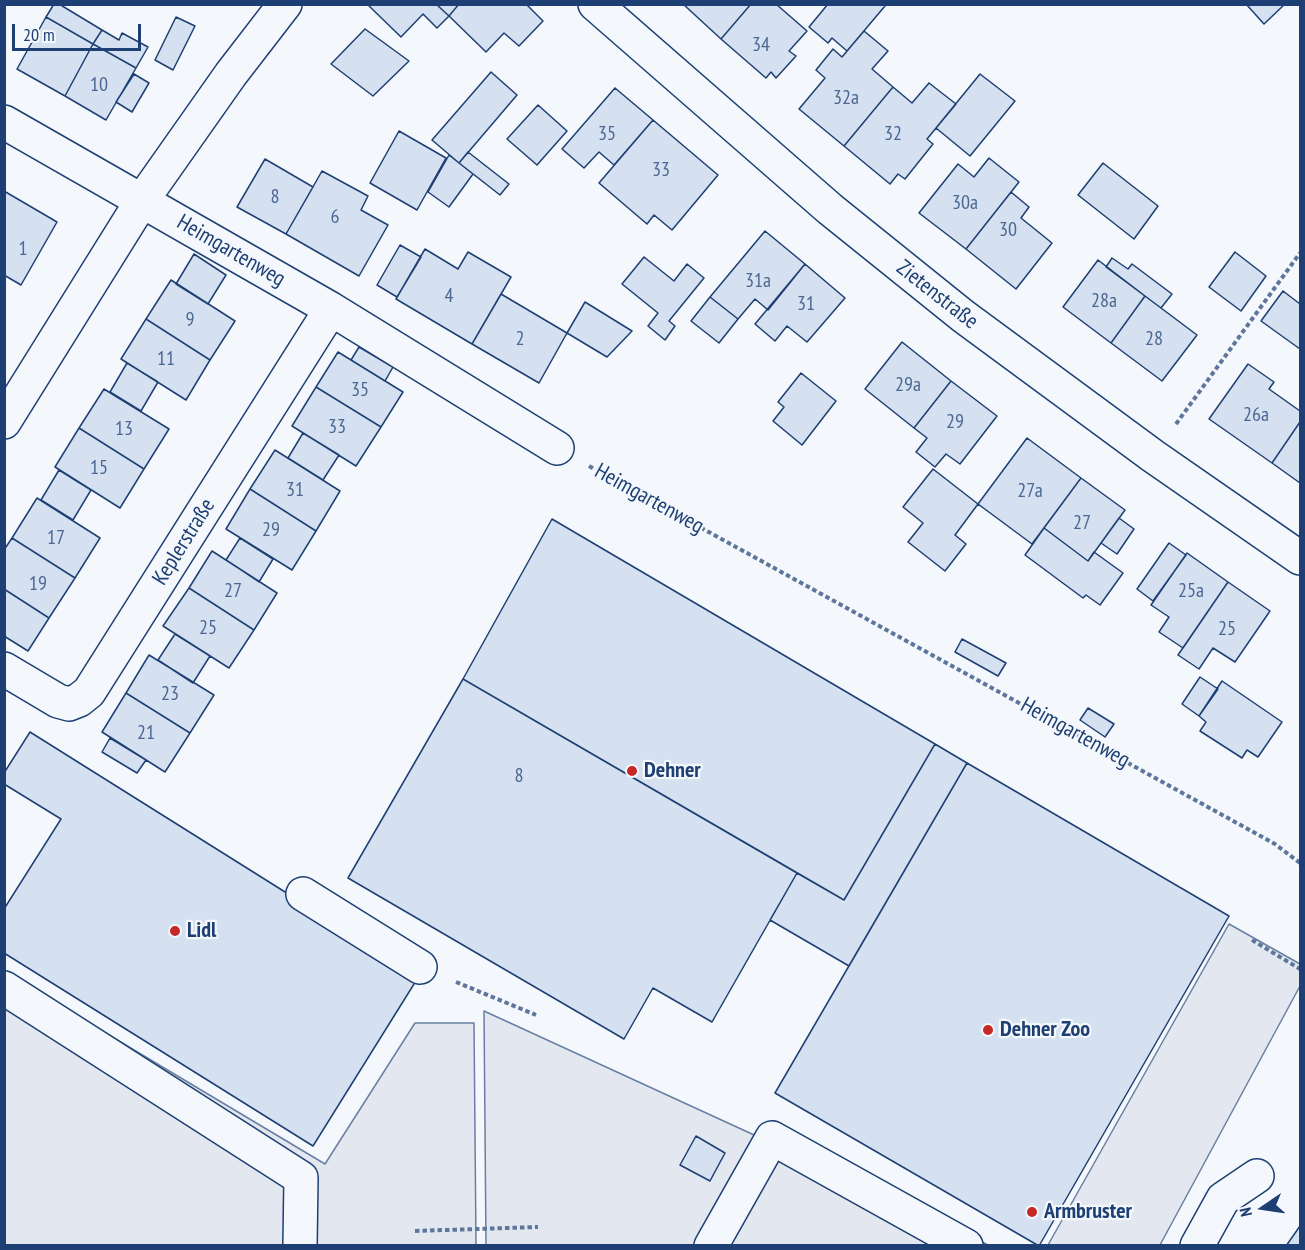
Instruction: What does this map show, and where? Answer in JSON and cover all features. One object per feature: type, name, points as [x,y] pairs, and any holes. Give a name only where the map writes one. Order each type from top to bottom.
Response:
[{"type":"street","points":[[4,422],[143,199],[231,74],[285,4]]},
{"type":"street","name":"Zietenstraße","points":[[595,4],[830,209],[963,316],[1153,456],[1300,558]]},
{"type":"street","name":"Heimgartenweg","points":[[4,122],[143,199],[331,309],[556,448]]},
{"type":"street","name":"Keplerstraße","points":[[4,669],[58,701],[69,704],[89,692],[331,309]]},
{"type":"street","points":[[303,894],[420,967]]},
{"type":"street","points":[[4,988],[301,1178],[300,1245]]},
{"type":"street","points":[[711,1245],[772,1138],[966,1245]]},
{"type":"street","points":[[1197,1245],[1223,1198],[1257,1176]]},
{"type":"path","points":[[1153,456],[1300,253]]},
{"type":"path","name":"Heimgartenweg","points":[[556,448],[1275,844],[1300,863]]},
{"type":"path","points":[[1252,940],[1300,969]]},
{"type":"path","points":[[420,967],[536,1016]]},
{"type":"path","points":[[415,1231],[538,1227]]},
{"type":"shaded area","points":[[1229,924],[1300,964],[1300,986],[1160,1245],[1048,1245]]},
{"type":"shaded area","points":[[5,973],[325,1164],[415,1023],[474,1023],[476,1245],[5,1246]]},
{"type":"shaded area","points":[[484,1011],[948,1224],[988,1245],[486,1245]]},
{"type":"building","points":[[54,4],[59,4],[102,30],[93,44],[46,17]]},
{"type":"building","points":[[367,4],[436,4],[449,16],[437,28],[423,14],[401,37]]},
{"type":"building","points":[[436,4],[459,4],[449,16]]},
{"type":"building","points":[[459,4],[526,4],[543,21],[519,46],[504,33],[486,52],[449,16]]},
{"type":"building","points":[[683,4],[751,4],[721,39]]},
{"type":"building","points":[[751,4],[776,4],[807,31],[789,51],[796,56],[776,78],[771,72],[766,78],[721,39]]},
{"type":"building","points":[[828,4],[883,4],[885,6],[847,51],[832,38],[828,43],[809,27]]},
{"type":"building","points":[[1246,4],[1285,4],[1264,24]]},
{"type":"building","points":[[46,17],[93,44],[65,96],[17,69]]},
{"type":"building","points":[[176,17],[195,26],[173,70],[155,60]]},
{"type":"building","points":[[365,29],[409,61],[373,96],[331,64]]},
{"type":"building","points":[[102,30],[119,40],[122,33],[148,47],[136,68],[93,44]]},
{"type":"building","points":[[864,31],[888,51],[872,69],[893,87],[844,146],[799,109],[825,78],[816,70],[833,49],[842,57]]},
{"type":"building","points":[[93,44],[136,68],[106,120],[65,96]]},
{"type":"building","points":[[491,72],[517,95],[459,163],[432,140]]},
{"type":"building","points":[[134,74],[149,83],[132,112],[116,102]]},
{"type":"building","points":[[980,74],[1015,101],[970,156],[936,128]]},
{"type":"building","points":[[929,83],[956,104],[927,139],[933,144],[905,179],[898,174],[890,184],[844,146],[893,87],[912,103]]},
{"type":"building","points":[[615,88],[653,120],[614,165],[599,152],[584,168],[562,149]]},
{"type":"building","points":[[538,105],[567,131],[537,165],[507,139]]},
{"type":"building","points":[[653,120],[718,175],[672,230],[654,215],[647,224],[599,183]]},
{"type":"building","points":[[399,131],[446,158],[417,210],[370,183]]},
{"type":"building","points":[[468,152],[509,184],[500,195],[459,163]]},
{"type":"building","points":[[449,155],[473,174],[449,207],[428,192]]},
{"type":"building","points":[[989,158],[1019,182],[966,249],[919,213],[958,164],[974,177]]},
{"type":"building","points":[[265,159],[313,187],[286,234],[237,207]]},
{"type":"building","points":[[1103,163],[1158,206],[1134,239],[1078,195]]},
{"type":"building","points":[[322,171],[368,196],[361,210],[388,225],[359,276],[286,234]]},
{"type":"building","points":[[4,191],[57,222],[21,285],[4,275]]},
{"type":"building","points":[[1011,192],[1029,207],[1021,218],[1052,243],[1016,289],[966,249]]},
{"type":"building","points":[[765,231],[805,264],[768,310],[755,299],[738,319],[710,297]]},
{"type":"building","points":[[400,245],[421,257],[397,297],[377,285]]},
{"type":"building","points":[[425,249],[458,269],[468,252],[511,277],[472,344],[396,299]]},
{"type":"building","points":[[1235,252],[1266,276],[1241,311],[1209,287]]},
{"type":"building","points":[[194,254],[226,275],[208,304],[176,284]]},
{"type":"building","points":[[644,257],[674,281],[687,264],[704,278],[669,321],[675,326],[665,340],[648,326],[658,313],[622,284]]},
{"type":"building","points":[[1112,258],[1128,269],[1132,264],[1172,294],[1161,308],[1106,267]]},
{"type":"building","points":[[1098,260],[1145,296],[1111,343],[1063,307]]},
{"type":"building","points":[[805,264],[845,298],[807,342],[787,326],[775,341],[755,324]]},
{"type":"building","points":[[171,280],[235,321],[210,360],[146,319]]},
{"type":"building","points":[[1283,291],[1300,304],[1300,349],[1261,321]]},
{"type":"building","points":[[501,294],[567,333],[539,383],[472,344]]},
{"type":"building","points":[[1145,296],[1197,335],[1162,381],[1111,343]]},
{"type":"building","points":[[710,297],[738,319],[719,343],[691,321]]},
{"type":"building","points":[[585,302],[632,331],[607,357],[567,333]]},
{"type":"building","points":[[146,319],[210,360],[186,400],[121,359]]},
{"type":"building","points":[[902,342],[951,381],[914,428],[865,389]]},
{"type":"building","points":[[359,347],[393,367],[385,381],[351,360]]},
{"type":"building","points":[[338,352],[403,392],[381,427],[316,387]]},
{"type":"building","points":[[127,363],[158,382],[141,411],[110,392]]},
{"type":"building","points":[[1248,364],[1274,382],[1269,389],[1300,411],[1300,422],[1272,463],[1209,419]]},
{"type":"building","points":[[801,373],[836,401],[802,445],[773,421],[784,407],[778,402]]},
{"type":"building","points":[[951,381],[997,416],[960,464],[946,454],[935,467],[916,452],[927,438],[914,428]]},
{"type":"building","points":[[316,387],[381,427],[356,466],[292,426]]},
{"type":"building","points":[[104,389],[169,429],[144,469],[79,428]]},
{"type":"building","points":[[1300,422],[1300,483],[1272,463]]},
{"type":"building","points":[[79,428],[144,469],[120,508],[55,467]]},
{"type":"building","points":[[303,433],[339,455],[323,480],[288,458]]},
{"type":"building","points":[[1027,438],[1081,478],[1032,544],[978,504]]},
{"type":"building","points":[[275,450],[340,491],[316,531],[250,489]]},
{"type":"building","points":[[933,469],[978,504],[955,535],[966,544],[945,571],[908,542],[923,523],[903,507]]},
{"type":"building","points":[[59,470],[91,490],[73,520],[41,500]]},
{"type":"building","points":[[1081,478],[1125,510],[1088,561],[1044,528]]},
{"type":"building","points":[[250,489],[316,531],[292,570],[226,529]]},
{"type":"building","points":[[37,498],[100,538],[75,578],[12,538]]},
{"type":"building","points":[[1119,518],[1134,529],[1117,554],[1101,543]]},
{"type":"building","points":[[552,519],[935,744],[844,900],[463,679]]},
{"type":"building","points":[[1044,528],[1088,561],[1094,552],[1123,573],[1100,605],[1086,595],[1083,598],[1025,555]]},
{"type":"building","points":[[12,538],[75,578],[49,618],[4,589],[4,550]]},
{"type":"building","points":[[240,538],[273,559],[259,582],[226,560]]},
{"type":"building","points":[[1169,543],[1186,555],[1153,601],[1137,589]]},
{"type":"building","points":[[212,551],[277,593],[254,630],[189,588]]},
{"type":"building","points":[[1187,553],[1228,582],[1183,648],[1159,632],[1169,617],[1151,605]]},
{"type":"building","points":[[1228,582],[1270,611],[1235,662],[1213,648],[1199,669],[1178,655]]},
{"type":"building","points":[[189,588],[254,630],[229,668],[163,626]]},
{"type":"building","points":[[4,589],[49,618],[28,651],[4,636]]},
{"type":"building","points":[[175,634],[210,656],[193,683],[158,660]]},
{"type":"building","points":[[962,639],[1006,663],[998,676],[955,652]]},
{"type":"building","points":[[149,655],[214,695],[190,733],[126,693]]},
{"type":"building","points":[[1200,677],[1218,689],[1199,716],[1182,704]]},
{"type":"building","points":[[463,679],[797,873],[712,1022],[653,988],[624,1039],[348,878]]},
{"type":"building","points":[[1222,681],[1282,722],[1258,757],[1247,750],[1242,758],[1200,731],[1206,722],[1199,716]]},
{"type":"building","points":[[126,693],[190,733],[165,772],[102,732]]},
{"type":"building","points":[[1088,708],[1114,724],[1105,737],[1080,720]]},
{"type":"building","name":"Lidl","points":[[30,732],[419,976],[313,1146],[4,953],[4,909],[61,819],[4,784],[4,773]]},
{"type":"building","points":[[110,738],[146,760],[137,773],[102,752]]},
{"type":"building","points":[[935,744],[967,763],[849,966],[770,920],[797,873],[844,900]]},
{"type":"building","name":"Dehner Zoo","points":[[967,763],[1229,916],[1039,1246],[775,1093]]},
{"type":"building","points":[[696,1136],[725,1153],[710,1181],[680,1165]]},
{"type":"building","points":[[1300,1226],[1300,1246],[1286,1246]]},
{"type":"place","name":"Dehner","points":[[632,771]]},
{"type":"place","name":"Lidl","points":[[175,931]]},
{"type":"place","name":"Dehner Zoo","points":[[988,1030]]},
{"type":"place","name":"Armbruster","points":[[1032,1212]]}]
